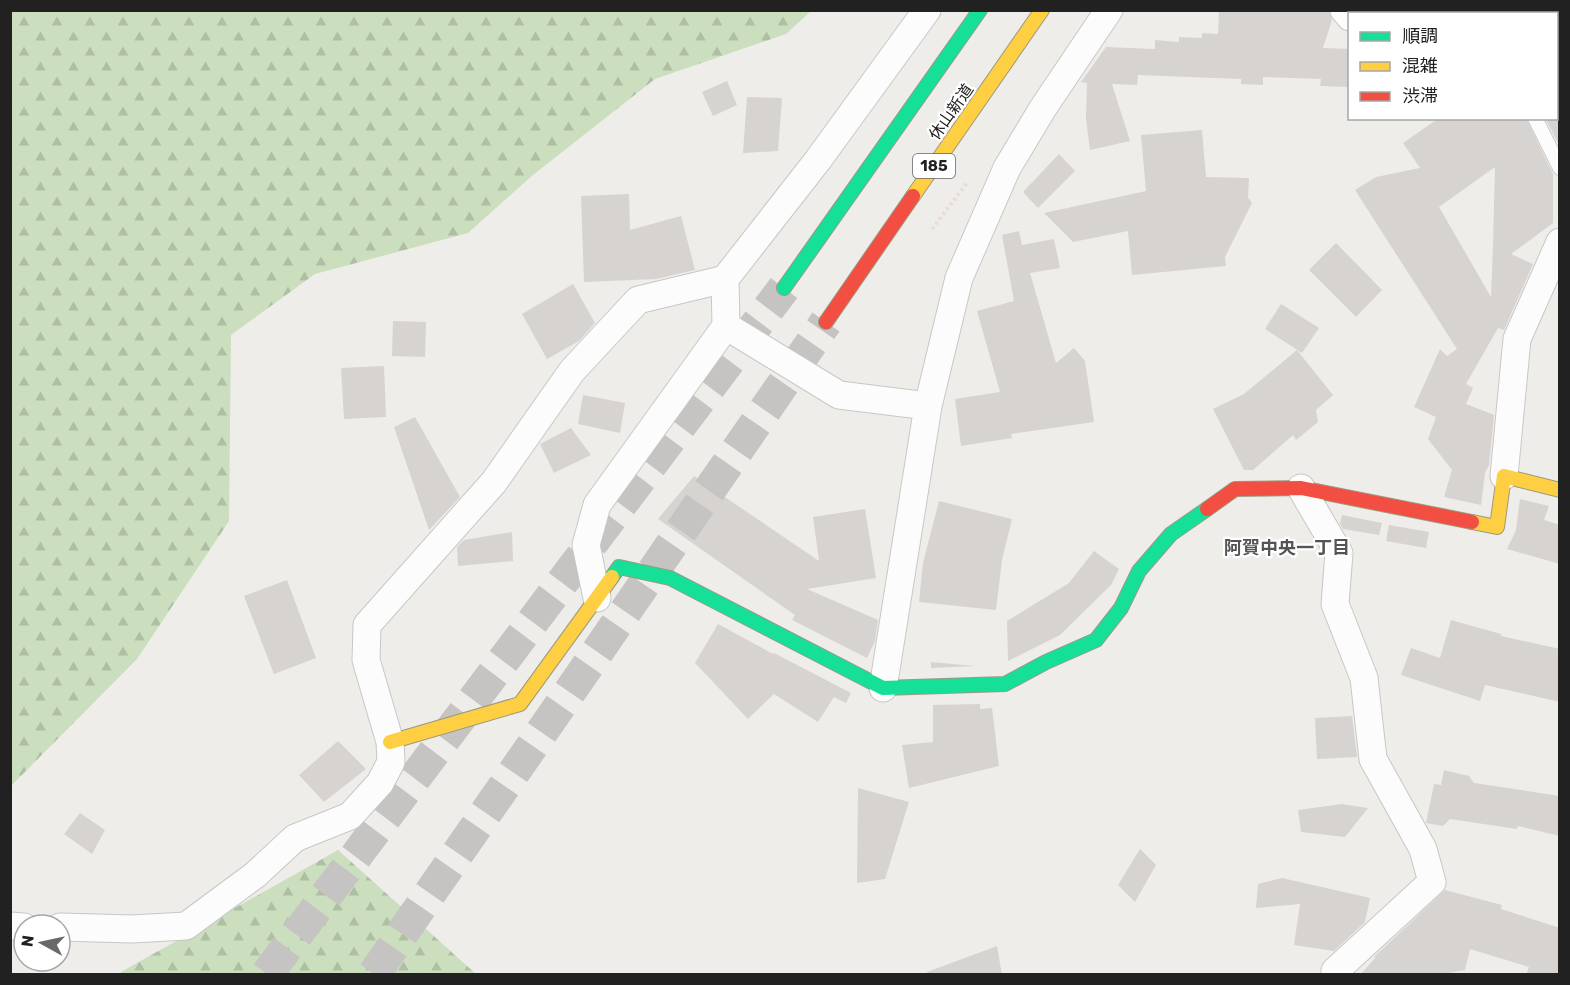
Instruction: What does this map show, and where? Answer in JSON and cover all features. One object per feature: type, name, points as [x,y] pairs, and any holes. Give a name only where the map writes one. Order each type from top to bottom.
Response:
[{"type":"main road","points":[[784,288],[980,10]]},
{"type":"main road","name":"休山新道","points":[[826,322],[1042,10]]},
{"type":"main road","points":[[390,742],[520,704],[619,567],[670,578],[883,688],[1005,684],[1046,662],[1096,640],[1121,608],[1139,571],[1171,534],[1235,489],[1300,488],[1497,527],[1504,476],[1560,490]]},
{"type":"street","points":[[72,927],[132,929],[186,926],[255,875],[295,838],[350,816],[380,783],[391,762],[390,742],[366,660],[367,625],[494,483],[572,371],[638,300],[725,279],[818,160],[927,10]]},
{"type":"street","points":[[883,688],[928,406],[959,278],[1007,168],[1042,108],[1109,10]]},
{"type":"street","points":[[1504,476],[1517,339],[1560,242]]},
{"type":"street","points":[[597,598],[586,545],[597,505],[726,326],[725,279]]},
{"type":"street","points":[[726,326],[839,395],[928,406]]},
{"type":"street","points":[[1300,488],[1340,553],[1335,604],[1364,678],[1373,759],[1423,849],[1432,882],[1335,970],[1335,975]]},
{"type":"lane","points":[[1536,120],[1560,168]]},
{"type":"green space","points":[[11,10],[811,11],[786,34],[655,79],[533,175],[468,233],[315,274],[231,335],[229,521],[137,659],[11,786]]},
{"type":"green space","points":[[338,850],[476,974],[120,974],[121,972]]},
{"type":"building","points":[[1219,10],[1329,10],[1332,20],[1323,48],[1348,49],[1348,87],[1320,86],[1321,79],[1263,77],[1263,85],[1241,84],[1241,79],[1138,75],[1137,85],[1112,84],[1130,141],[1090,150],[1086,119],[1087,83],[1081,82],[1106,47],[1155,49],[1155,40],[1179,42],[1179,37],[1202,38],[1202,33],[1218,34]]},
{"type":"building","points":[[727,81],[737,105],[713,116],[702,92]]},
{"type":"building","points":[[747,97],[782,98],[778,151],[743,153]]},
{"type":"building","points":[[1560,118],[1560,147],[1546,120]]},
{"type":"building","points":[[1436,120],[1527,120],[1553,174],[1553,223],[1511,254],[1533,264],[1504,330],[1498,328],[1466,384],[1473,388],[1466,404],[1494,415],[1489,465],[1485,473],[1481,505],[1444,497],[1452,470],[1428,439],[1436,417],[1414,407],[1440,349],[1447,356],[1457,349],[1355,190],[1376,177],[1420,168],[1403,143]],"holes":[[[1495,167],[1491,297],[1439,207]]]},
{"type":"building","points":[[1202,130],[1206,177],[1249,178],[1248,198],[1252,203],[1225,257],[1226,266],[1132,275],[1128,231],[1073,242],[1044,213],[1146,191],[1141,135]]},
{"type":"building","points":[[1059,154],[1075,171],[1038,208],[1023,192]]},
{"type":"building","points":[[629,194],[630,230],[681,216],[695,270],[656,279],[584,282],[581,196]]},
{"type":"building","points":[[1019,231],[1022,245],[1054,239],[1060,268],[1030,273],[1056,363],[1074,348],[1085,361],[1094,422],[1011,434],[1012,438],[961,446],[955,399],[1000,392],[977,311],[1014,301],[1002,235]]},
{"type":"building","points":[[1336,243],[1382,290],[1356,317],[1309,270]]},
{"type":"building","points":[[573,284],[595,323],[579,341],[547,359],[522,314]]},
{"type":"building","points":[[1281,304],[1319,328],[1302,353],[1265,329]]},
{"type":"building","points":[[393,321],[426,322],[425,357],[392,356]]},
{"type":"building","points":[[1297,350],[1333,395],[1316,410],[1318,422],[1296,440],[1293,435],[1253,470],[1244,470],[1213,409],[1244,394]]},
{"type":"building","points":[[384,366],[386,417],[344,419],[341,368]]},
{"type":"building","points":[[583,395],[625,403],[620,433],[578,424]]},
{"type":"building","points":[[415,417],[460,497],[429,530],[394,427]]},
{"type":"building","points":[[571,428],[591,455],[554,473],[540,444]]},
{"type":"building","points":[[694,476],[819,561],[813,517],[865,509],[876,578],[807,589],[878,620],[875,641],[867,658],[792,620],[795,615],[658,519]]},
{"type":"building","points":[[1520,499],[1549,506],[1544,520],[1560,525],[1560,564],[1507,549],[1516,530]]},
{"type":"building","points":[[939,501],[1012,519],[1002,560],[996,610],[919,602],[923,563]]},
{"type":"building","points":[[1342,515],[1382,523],[1379,535],[1343,529],[1340,524]]},
{"type":"building","points":[[1389,525],[1429,532],[1426,548],[1386,541]]},
{"type":"building","points":[[512,532],[513,561],[458,566],[457,547],[464,540]]},
{"type":"building","points":[[1094,551],[1119,569],[1111,585],[1060,635],[1008,661],[1007,621],[1069,583]]},
{"type":"building","points":[[287,580],[316,658],[274,674],[244,596]]},
{"type":"building","points":[[1451,620],[1501,634],[1501,636],[1560,649],[1560,702],[1485,685],[1480,701],[1401,675],[1411,648],[1440,658]]},
{"type":"building","points":[[718,624],[851,693],[846,703],[834,697],[818,722],[774,694],[748,719],[695,663]]},
{"type":"building","points":[[931,662],[975,666],[931,668]]},
{"type":"building","points":[[980,704],[980,709],[992,708],[999,766],[909,788],[902,745],[933,742],[933,705]]},
{"type":"building","points":[[1352,716],[1357,757],[1317,759],[1315,718]]},
{"type":"building","points":[[338,741],[366,769],[324,802],[299,775]]},
{"type":"building","points":[[1444,770],[1469,776],[1474,783],[1560,796],[1560,836],[1518,826],[1517,829],[1450,819],[1443,826],[1426,823],[1434,784],[1441,785]]},
{"type":"building","points":[[858,788],[909,802],[885,879],[857,883]]},
{"type":"building","points":[[1342,804],[1368,808],[1345,837],[1301,832],[1298,810]]},
{"type":"building","points":[[80,813],[105,830],[92,854],[64,834]]},
{"type":"building","points":[[1140,849],[1156,865],[1135,902],[1118,885]]},
{"type":"building","points":[[1282,878],[1370,898],[1365,922],[1334,951],[1294,945],[1300,904],[1256,908],[1258,884]]},
{"type":"building","points":[[1445,890],[1502,905],[1501,909],[1560,928],[1560,975],[1526,975],[1529,967],[1470,949],[1465,970],[1437,975],[1360,975],[1376,957],[1374,957]]},
{"type":"building","points":[[997,946],[1002,975],[928,975],[927,972]]},
{"type":"tunnel","points":[[267,974],[784,288]]},
{"type":"tunnel","points":[[374,974],[826,322]]},
{"type":"traffic: fast","points":[[784,288],[980,10]]},
{"type":"traffic: fast","points":[[612,577],[619,567],[670,578],[883,688],[1005,684],[1046,662],[1096,640],[1121,608],[1139,571],[1171,534],[1207,509]]},
{"type":"traffic: slow","points":[[913,196],[1042,10]]},
{"type":"traffic: slow","points":[[1472,522],[1497,527],[1504,476],[1560,490]]},
{"type":"traffic: slow","points":[[390,742],[520,704],[612,577]]},
{"type":"traffic: jam","points":[[826,322],[913,196]]},
{"type":"traffic: jam","points":[[1207,509],[1235,489],[1301,488],[1472,522]]},
{"type":"district","name":"阿賀中央一丁目","points":[[1287,548]]}]
